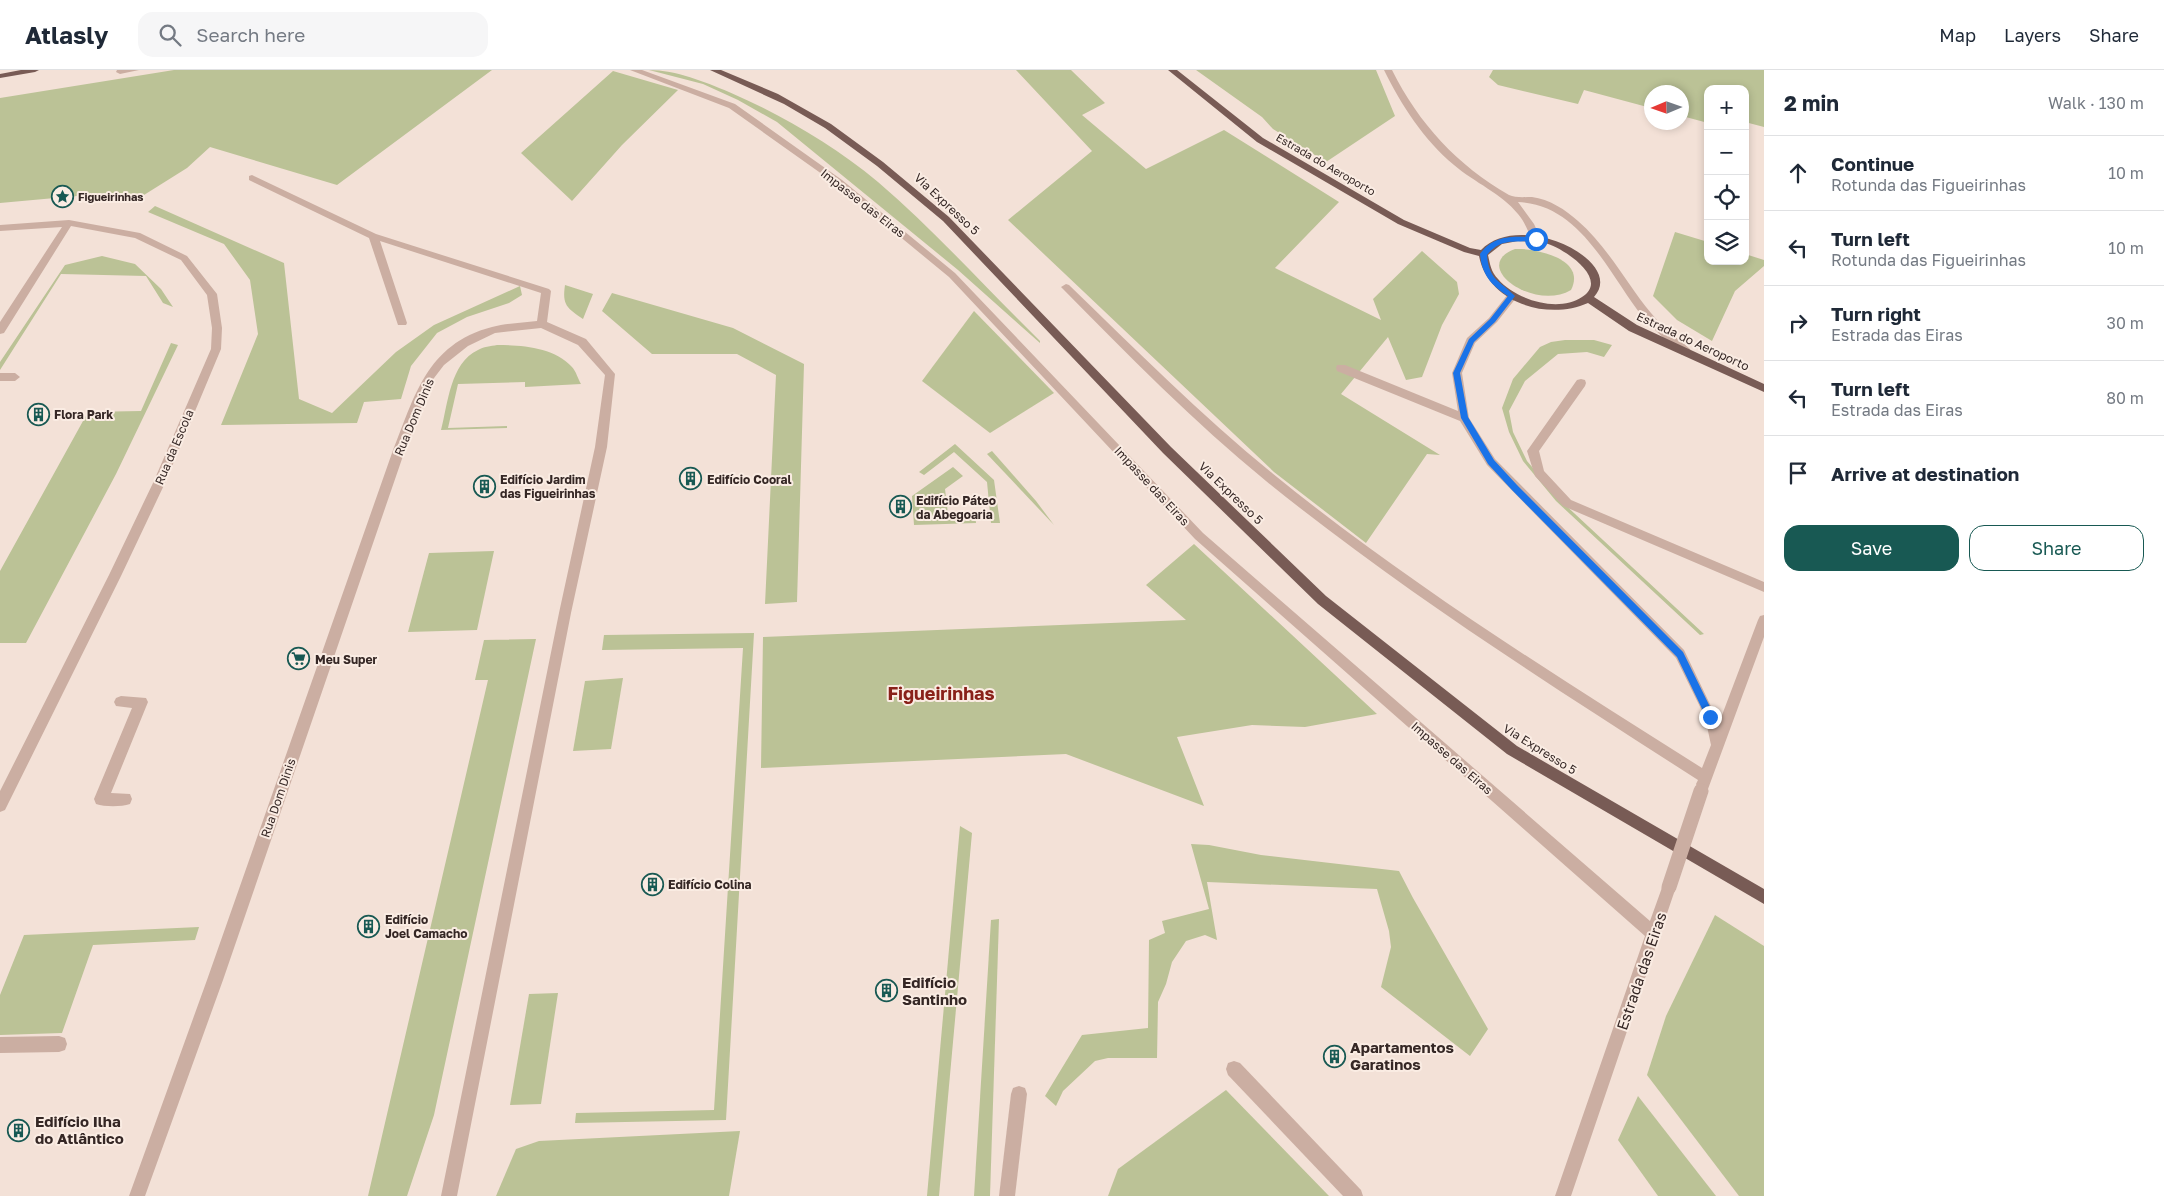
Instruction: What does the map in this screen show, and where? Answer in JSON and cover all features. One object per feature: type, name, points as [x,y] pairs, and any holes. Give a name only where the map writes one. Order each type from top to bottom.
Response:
[{"type":"main road","points":[[0,76],[35,70]]},
{"type":"main road","name":"Via Expresso 5","points":[[714,70],[777,97],[810,114],[909,187],[946,219],[1167,450],[1322,600],[1496,738],[1512,750],[1764,897]]},
{"type":"main road","name":"Estrada do Aeroporto","points":[[1172,70],[1260,140],[1402,222],[1467,250],[1483,254]]},
{"type":"main road","points":[[1536,239],[1546,240],[1563,246],[1577,255],[1588,266],[1594,277],[1595,288],[1588,298],[1577,304],[1560,307],[1541,305],[1512,296],[1499,287],[1490,277],[1484,268],[1483,254],[1491,245],[1504,240],[1536,239]]},
{"type":"main road","name":"Estrada do Aeroporto","points":[[1588,298],[1633,328],[1764,388]]},
{"type":"street","points":[[120,72],[136,70]]},
{"type":"street","name":"Impasse das Eiras","points":[[634,70],[732,106],[839,182],[952,275],[1198,536],[1653,934]]},
{"type":"street","points":[[1388,70],[1400,96],[1445,152],[1460,166],[1510,199],[1520,209],[1536,239]]},
{"type":"street","points":[[252,178],[373,236],[546,292],[542,324],[582,342],[610,374],[601,446],[565,613],[449,1196]]},
{"type":"street","points":[[1510,199],[1539,201],[1559,211],[1577,226],[1603,254],[1648,315],[1686,352]]},
{"type":"street","points":[[0,330],[69,223]]},
{"type":"street","name":"Rua da Escola","points":[[0,228],[69,223],[137,235],[184,258],[212,294],[218,328],[216,349],[159,483],[115,576],[0,805]]},
{"type":"street","points":[[373,236],[402,323]]},
{"type":"street","points":[[1066,287],[1164,383],[1267,476],[1380,563],[1703,784]]},
{"type":"street","points":[[1512,296],[1493,320],[1471,341],[1457,373],[1464,418],[1491,462],[1680,654],[1710,717],[1718,746]]},
{"type":"street","name":"Rua Dom Dinis","points":[[137,1196],[215,980],[398,453],[426,381],[440,362],[464,342],[493,330],[542,324]]},
{"type":"street","points":[[1341,368],[1464,418]]},
{"type":"street","points":[[0,377],[15,376]]},
{"type":"street","points":[[1581,383],[1533,451],[1539,473],[1567,503],[1764,587]]},
{"type":"street","name":"Estrada das Eiras","points":[[1563,1196],[1703,784],[1764,620]]},
{"type":"street","points":[[121,702],[141,702],[101,799],[125,799]]},
{"type":"street","points":[[0,1045],[58,1044]]},
{"type":"street","points":[[1234,1069],[1355,1196]]},
{"type":"street","points":[[1008,1196],[1019,1094]]},
{"type":"green space","points":[[174,70],[492,70],[337,185],[210,147],[187,168],[136,200],[77,196],[0,203],[0,98]]},
{"type":"green space","points":[[649,70],[680,74],[729,92],[788,121],[825,143],[861,168],[899,200],[1040,343],[958,270],[777,122],[738,100],[703,84]]},
{"type":"green space","points":[[1016,70],[1071,70],[1105,103],[1082,115],[1146,169],[1224,130],[1339,202],[1275,268],[1381,320],[1373,299],[1422,251],[1457,282],[1459,294],[1442,325],[1422,377],[1406,380],[1388,337],[1341,394],[1440,455],[1427,454],[1366,543],[1274,472],[1008,220],[1092,151]]},
{"type":"green space","points":[[1196,70],[1376,70],[1395,116],[1326,162],[1273,129],[1262,117]]},
{"type":"green space","points":[[1493,70],[1764,70],[1764,127],[1749,123],[1749,85],[1704,85],[1704,122],[1689,118],[1689,85],[1644,85],[1644,106],[1584,90],[1578,104],[1498,85],[1489,77]]},
{"type":"green space","points":[[613,71],[678,90],[622,145],[572,201],[521,153]]},
{"type":"green space","points":[[155,206],[284,263],[299,399],[332,413],[396,352],[434,325],[520,286],[522,295],[509,303],[467,317],[437,333],[411,366],[401,399],[364,402],[357,423],[221,425],[258,334],[250,280],[224,244],[148,212]]},
{"type":"green space","points":[[1675,232],[1704,241],[1704,265],[1749,265],[1749,255],[1764,260],[1764,266],[1735,291],[1712,341],[1677,320],[1653,296]]},
{"type":"green space","points":[[1515,249],[1546,253],[1566,263],[1572,270],[1574,279],[1571,290],[1556,295],[1540,295],[1525,291],[1512,284],[1503,275],[1499,266],[1503,257]]},
{"type":"green space","points":[[102,256],[135,264],[161,289],[173,307],[163,303],[146,276],[61,274],[0,370],[0,362],[65,265]]},
{"type":"green space","points":[[565,285],[593,294],[583,319],[569,309],[565,302]]},
{"type":"green space","points":[[612,293],[733,328],[804,364],[797,602],[765,604],[776,375],[737,354],[652,354],[602,311]]},
{"type":"green space","points":[[974,311],[1054,393],[990,433],[922,381]]},
{"type":"green space","points":[[1594,340],[1612,345],[1604,357],[1587,352],[1558,354],[1525,381],[1509,411],[1513,432],[1527,461],[1560,500],[1704,634],[1700,635],[1556,501],[1523,461],[1509,432],[1502,408],[1513,379],[1540,347],[1551,342]]},
{"type":"green space","points":[[171,343],[178,345],[116,474],[26,643],[0,643],[0,571],[88,412],[141,411]]},
{"type":"green space","points":[[497,345],[537,348],[556,355],[572,367],[581,384],[525,387],[525,382],[458,384],[448,428],[507,426],[507,428],[441,430],[448,397],[461,364],[478,350]]},
{"type":"green space","points":[[955,444],[994,480],[1000,523],[991,523],[987,482],[954,452],[924,475],[919,472]]},
{"type":"green space","points":[[992,451],[1036,501],[1054,525],[987,454]]},
{"type":"green space","points":[[953,467],[963,476],[945,489],[948,514],[975,513],[976,523],[914,525],[912,496]]},
{"type":"green space","points":[[1194,544],[1377,714],[1305,727],[1252,725],[1177,737],[1204,806],[1066,754],[761,768],[763,637],[1186,620],[1146,585]]},
{"type":"green space","points":[[494,551],[477,630],[408,632],[429,553]]},
{"type":"green space","points":[[754,633],[726,1120],[575,1123],[576,1113],[714,1110],[743,648],[602,650],[604,635]]},
{"type":"green space","points":[[536,639],[434,1115],[407,1196],[368,1196],[488,680],[475,680],[484,640]]},
{"type":"green space","points":[[623,678],[611,749],[573,751],[585,681]]},
{"type":"green space","points":[[960,826],[972,833],[939,1196],[927,1196]]},
{"type":"green space","points":[[1191,844],[1209,845],[1261,855],[1399,871],[1488,1029],[1470,1056],[1381,987],[1391,947],[1389,931],[1377,889],[1207,882],[1217,940],[1205,935],[1186,941],[1172,962],[1166,984],[1158,1002],[1157,1058],[1108,1058],[1095,1061],[1063,1091],[1056,1106],[1045,1096],[1082,1035],[1148,1028],[1149,940],[1165,933],[1162,921],[1209,909]]},
{"type":"green space","points":[[1715,915],[1764,946],[1764,1196],[1739,1196],[1647,1075],[1666,1016]]},
{"type":"green space","points":[[999,919],[990,1196],[974,1196],[991,920]]},
{"type":"green space","points":[[199,927],[195,940],[93,945],[62,1033],[0,1035],[0,995],[24,935]]},
{"type":"green space","points":[[558,993],[541,1104],[510,1105],[529,994]]},
{"type":"green space","points":[[1226,1090],[1329,1196],[1108,1196],[1118,1169]]},
{"type":"green space","points":[[1638,1096],[1716,1196],[1658,1196],[1618,1140]]},
{"type":"green space","points":[[740,1131],[729,1196],[496,1196],[516,1149],[539,1141]]},
{"type":"place","name":"Figueirinhas","points":[[62,196]]},
{"type":"place","name":"Flora Park","points":[[38,414]]},
{"type":"place","name":"Edifício Cooral","points":[[691,479]]},
{"type":"place","name":"Edifício Jardim das Figueirinhas","points":[[484,486]]},
{"type":"place","name":"Edifício Páteo da Abegoaria","points":[[900,507]]},
{"type":"place","name":"Meu Super","points":[[299,659]]},
{"type":"place","name":"Edifício Colina","points":[[652,884]]},
{"type":"place","name":"Edifício Joel Camacho","points":[[369,926]]},
{"type":"place","name":"Edifício Santinho","points":[[886,991]]},
{"type":"place","name":"Apartamentos Garatinos","points":[[1334,1056]]},
{"type":"place","name":"Edifício Ilha do Atlântico","points":[[19,1130]]},
{"type":"district","name":"Figueirinhas","points":[[941,693]]},
{"type":"route","points":[[1536,239],[1518,238],[1504,240],[1491,245],[1483,254],[1484,268],[1490,277],[1499,287],[1512,296],[1493,320],[1471,341],[1457,373],[1464,418],[1491,462],[1680,654],[1710,717]]}]
